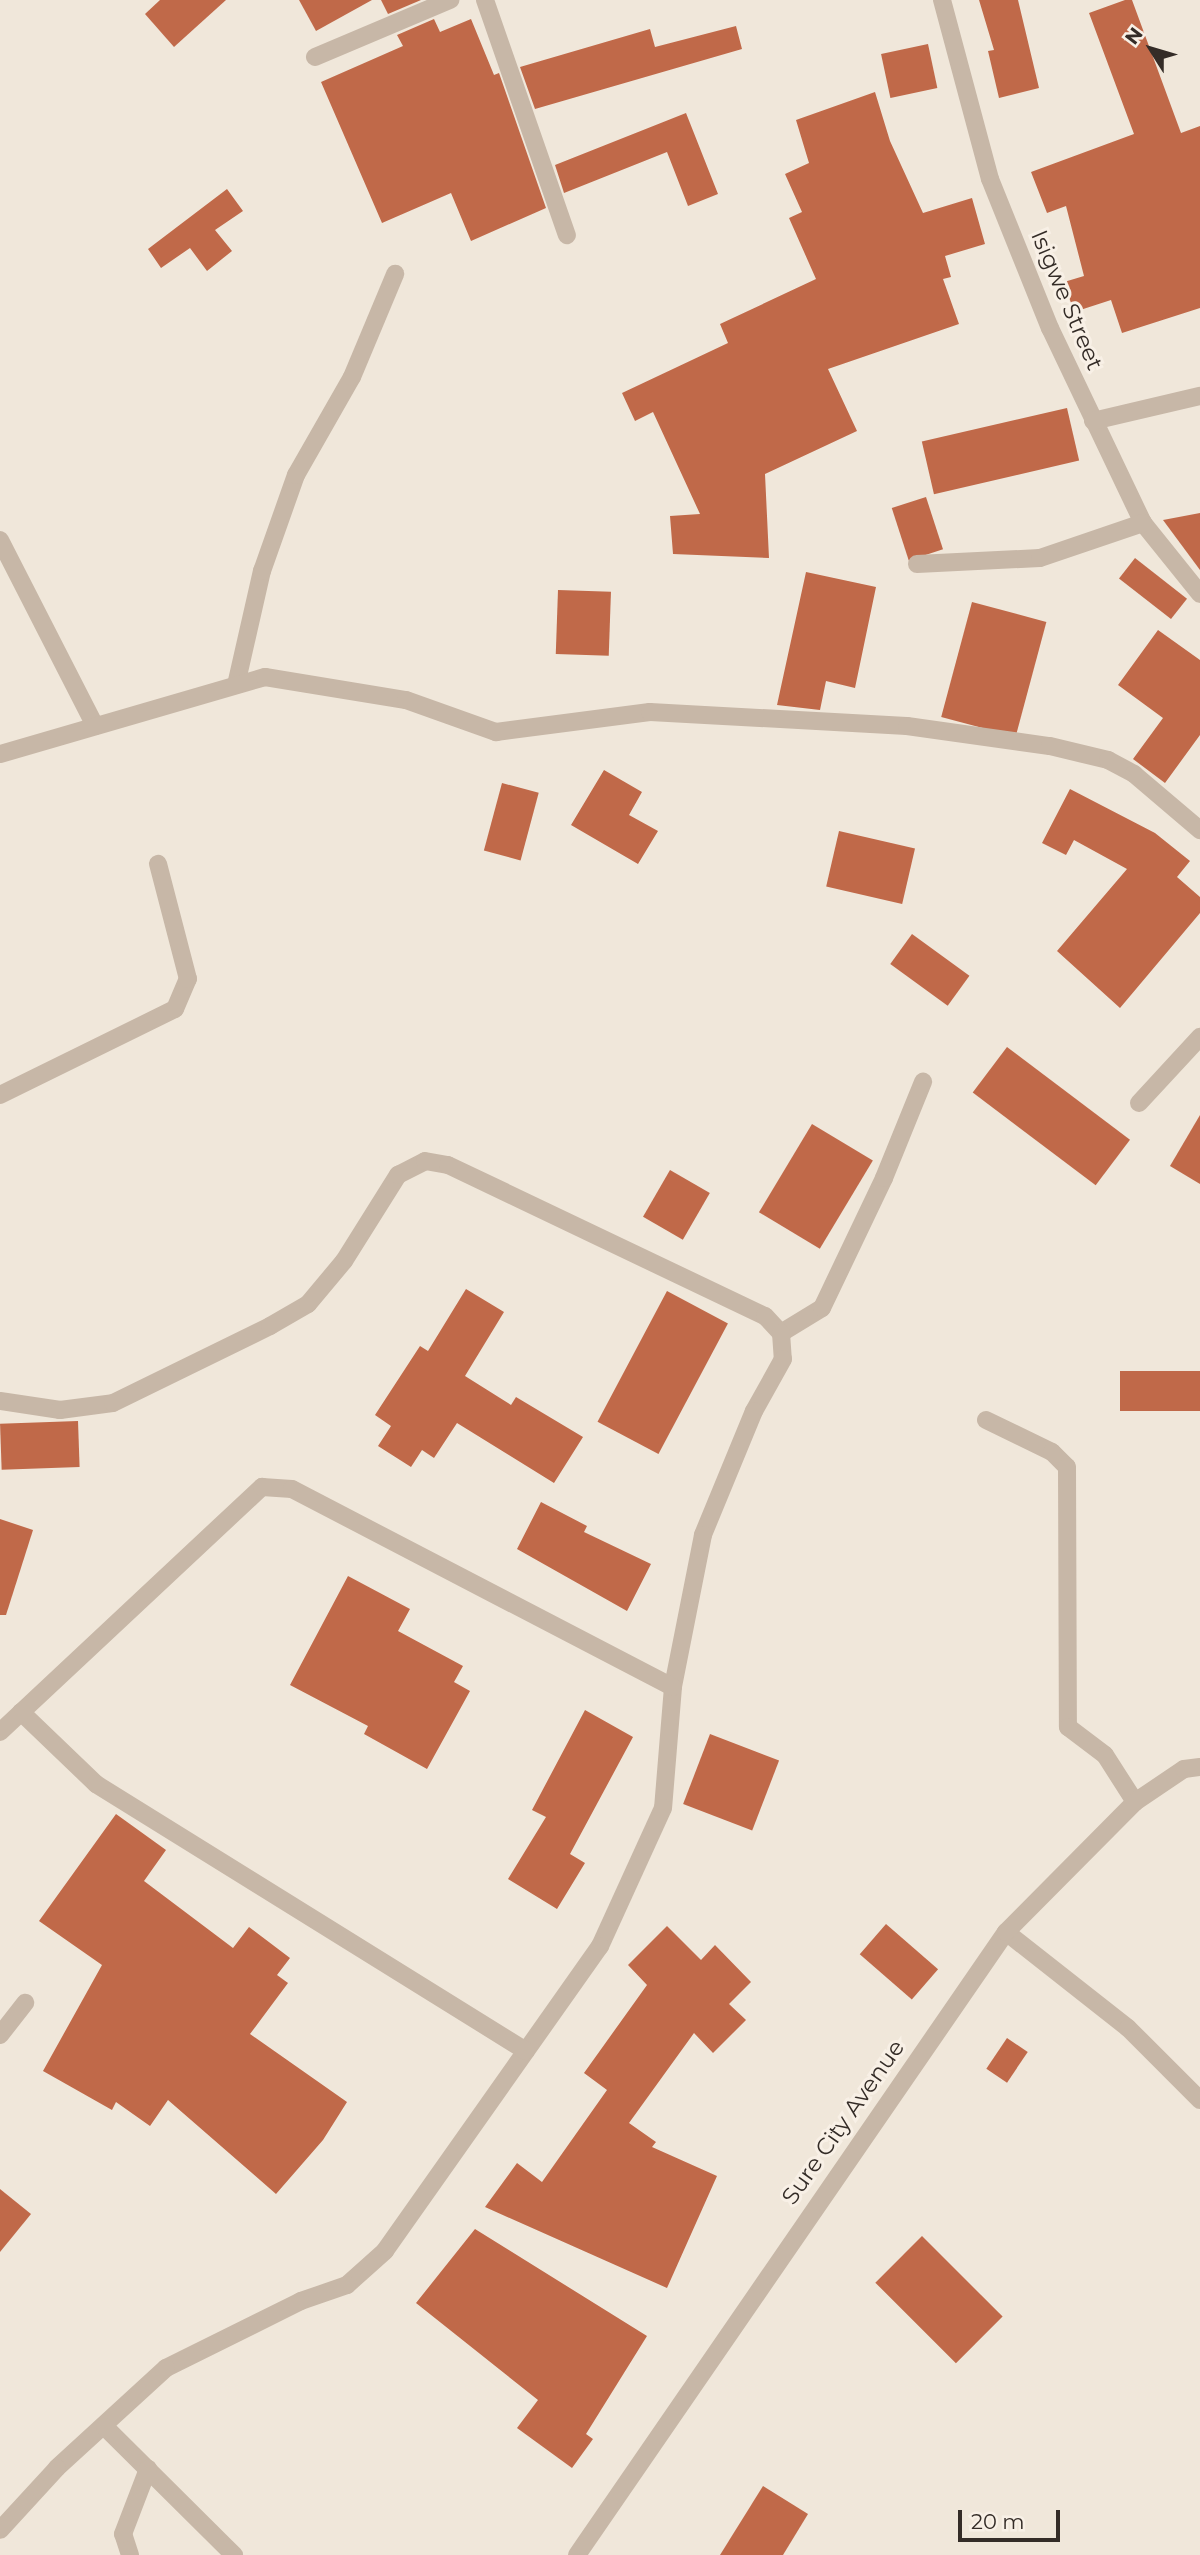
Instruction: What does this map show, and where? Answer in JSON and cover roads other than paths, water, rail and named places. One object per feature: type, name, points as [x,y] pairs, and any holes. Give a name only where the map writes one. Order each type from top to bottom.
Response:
[{"type":"street","points":[[315,57],[450,0]]},
{"type":"street","points":[[485,0],[567,235]]},
{"type":"street","name":"Isigwe Street","points":[[942,0],[990,179],[1093,421],[1143,523],[1200,594]]},
{"type":"street","points":[[236,685],[262,571],[296,475],[352,377],[396,274]]},
{"type":"street","points":[[1093,421],[1200,396]]},
{"type":"street","points":[[917,564],[1040,558],[1143,523]]},
{"type":"street","points":[[0,540],[95,726]]},
{"type":"street","points":[[0,754],[265,677],[406,700],[496,732],[650,712],[907,726],[1049,746],[1108,760],[1133,774],[1200,830]]},
{"type":"street","points":[[0,1095],[175,1009],[188,979],[158,864]]},
{"type":"street","points":[[1139,1103],[1200,1037]]},
{"type":"street","points":[[781,1333],[822,1308],[884,1178],[922,1082]]},
{"type":"street","points":[[0,1401],[60,1410],[113,1402],[270,1326],[308,1304],[344,1261],[398,1175],[425,1161],[448,1165],[752,1311],[781,1333],[783,1359],[754,1410],[703,1535],[673,1687],[663,1808],[600,1946],[385,2251],[347,2285],[301,2301],[166,2368],[105,2427],[57,2468],[0,2530]]},
{"type":"street","points":[[986,1420],[1052,1452],[1067,1467],[1068,1727],[1105,1755],[1135,1802]]},
{"type":"street","points":[[0,1732],[262,1487],[292,1489],[673,1687]]},
{"type":"street","points":[[21,1712],[96,1784],[526,2051]]},
{"type":"street","name":"Sure City Avenue","points":[[577,2555],[1006,1932],[1135,1802],[1184,1769],[1200,1767]]},
{"type":"street","points":[[1006,1932],[1128,2028],[1200,2100]]},
{"type":"street","points":[[0,2035],[25,2003]]},
{"type":"street","points":[[105,2427],[234,2555]]},
{"type":"street","points":[[130,2555],[123,2534],[148,2469]]}]
